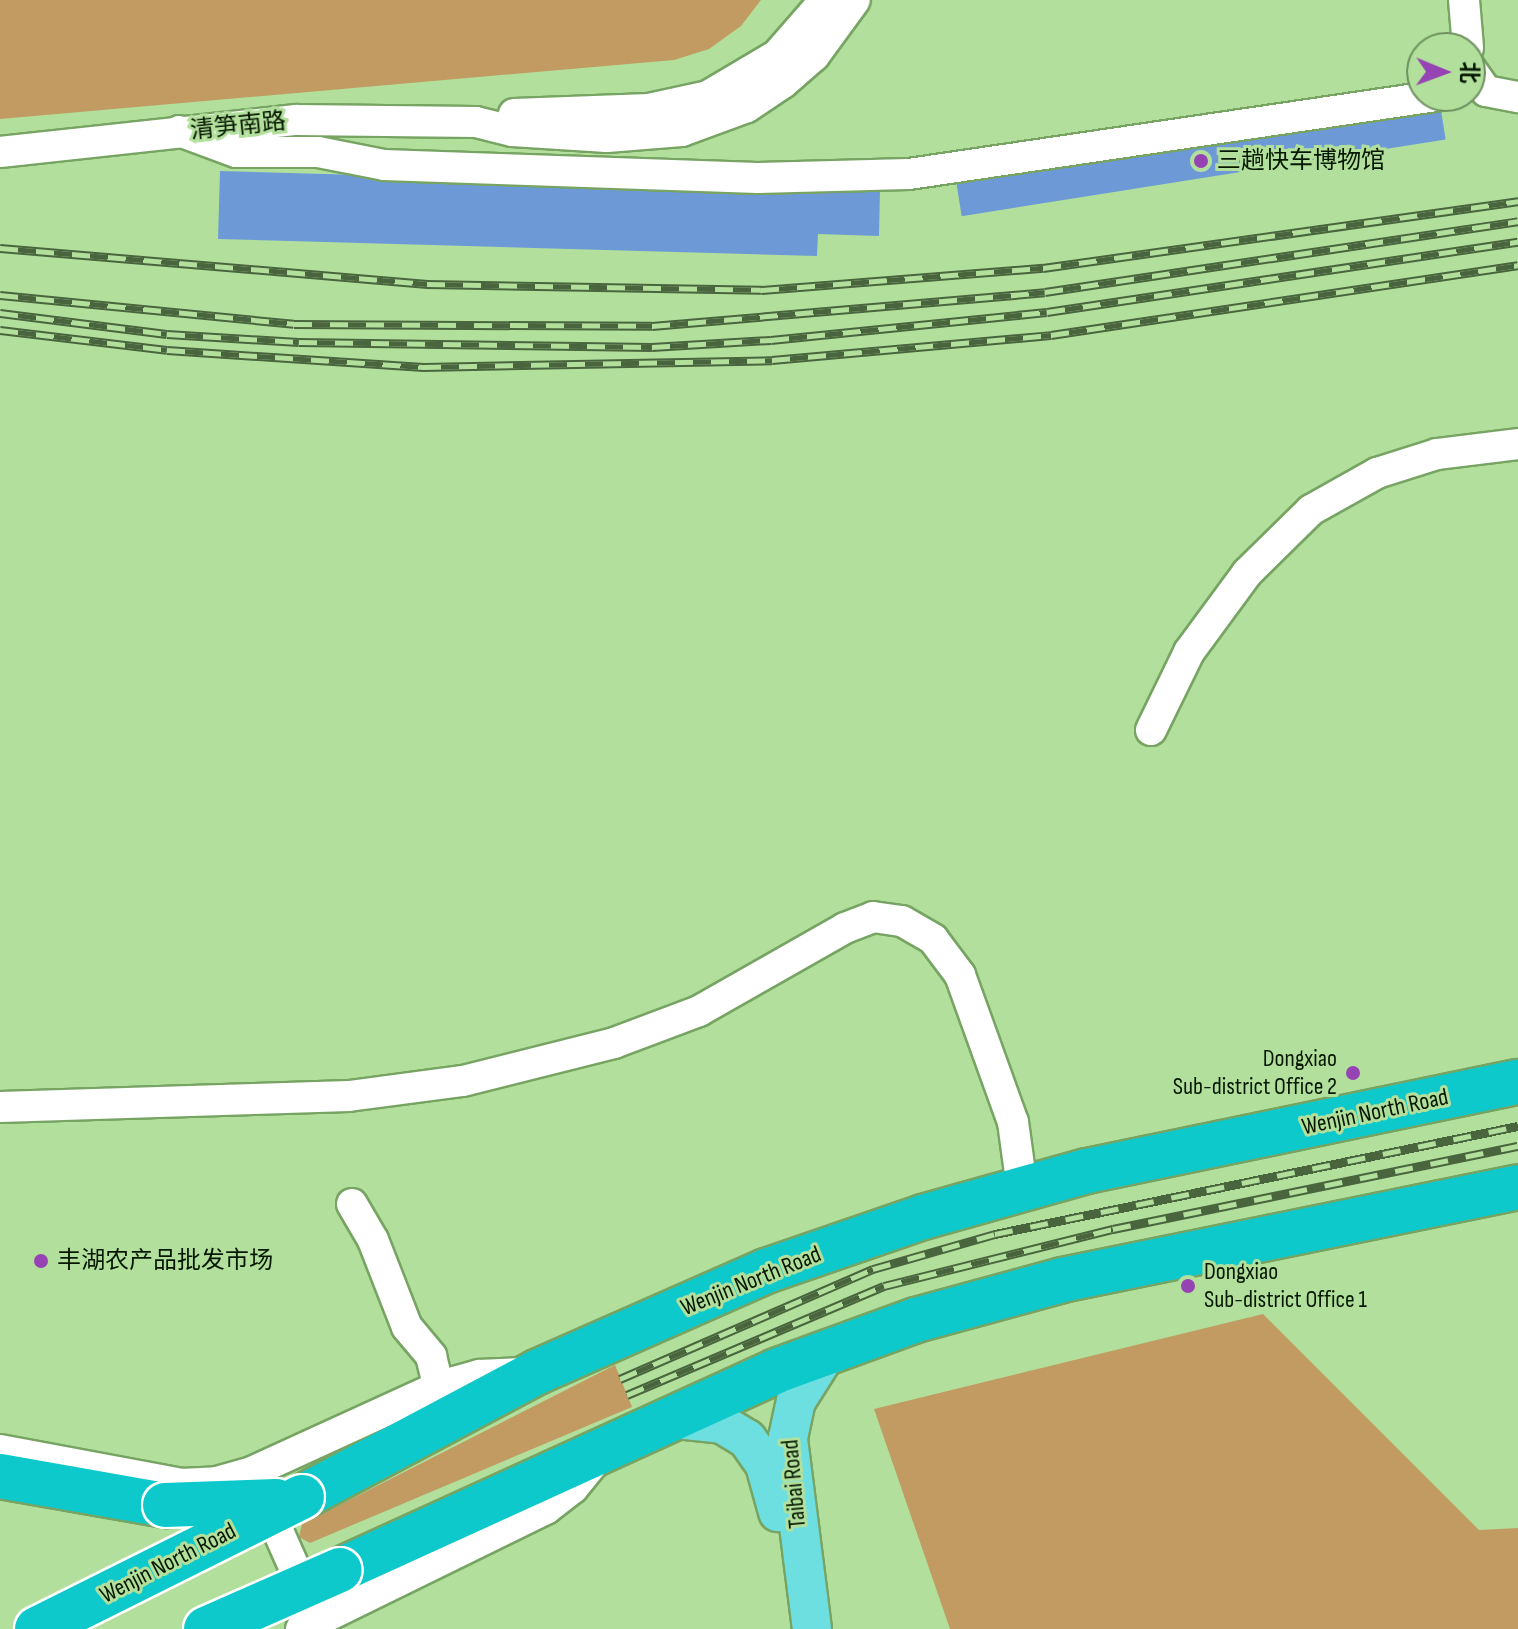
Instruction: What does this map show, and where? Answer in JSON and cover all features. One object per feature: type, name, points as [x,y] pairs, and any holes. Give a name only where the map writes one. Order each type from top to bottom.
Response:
[{"type":"highway","name":"Wenjin North Road","points":[[37,1629],[302,1497],[442,1402],[537,1372],[766,1271],[1022,1188],[1518,1082]]},
{"type":"highway","points":[[206,1629],[667,1418],[829,1349],[1062,1280],[1518,1187]]},
{"type":"highway","points":[[0,1476],[165,1505],[248,1505],[302,1497]]},
{"type":"highway","points":[[265,1629],[340,1570]]},
{"type":"main road","name":"Taibai Road","points":[[812,1629],[788,1438],[796,1401],[829,1349]]},
{"type":"main road","name":"Taibai Road","points":[[667,1418],[722,1424],[747,1439],[760,1456],[775,1496],[793,1629]]},
{"type":"street","name":"清笋南路","points":[[0,152],[296,120],[476,122],[509,115],[649,109],[708,96],[777,55],[825,0]]},
{"type":"street","name":"清笋南路","points":[[476,122],[512,131],[607,137],[665,133],[706,124],[747,107],[800,70],[855,0]]},
{"type":"street","points":[[1464,0],[1467,32]]},
{"type":"street","points":[[1486,87],[1518,97]]},
{"type":"street","points":[[179,131],[236,152],[318,152],[384,165],[758,178],[909,174],[1406,100]]},
{"type":"street","points":[[1151,730],[1189,652],[1247,573],[1311,510],[1377,473],[1437,454],[1518,444]]},
{"type":"street","points":[[0,1107],[349,1096],[463,1081],[614,1043],[699,1011],[845,928],[873,917],[902,921],[933,939],[960,975],[1013,1122],[1022,1188]]},
{"type":"street","points":[[0,1450],[181,1484],[217,1482],[442,1402],[431,1356],[407,1327],[373,1240],[352,1204]]},
{"type":"street","points":[[252,1472],[309,1624],[546,1509],[592,1468],[603,1448]]},
{"type":"shaded area","points":[[0,0],[761,0],[741,26],[709,49],[674,60],[0,119]]},
{"type":"shaded area","points":[[1263,1314],[1479,1530],[1518,1528],[1518,1629],[950,1629],[874,1409]]},
{"type":"shaded area","points":[[615,1365],[632,1407],[310,1543],[299,1537],[302,1524]]},
{"type":"building","name":"三趟快车博物馆","points":[[1406,109],[1406,112],[1441,112],[1446,140],[962,216],[956,181]]},
{"type":"building","points":[[220,171],[880,190],[879,236],[818,234],[817,256],[218,239]]},
{"type":"railway","points":[[0,248],[427,284],[761,290],[1043,268],[1518,201]]},
{"type":"railway","points":[[0,295],[294,324],[652,326],[1045,292],[1518,221]]},
{"type":"railway","points":[[0,313],[167,334],[299,342],[652,347],[771,340],[1047,312],[1518,242]]},
{"type":"railway","points":[[0,330],[167,350],[423,367],[772,360],[1051,335],[1518,265]]},
{"type":"railway","points":[[620,1379],[873,1269],[995,1234],[1518,1126]]},
{"type":"railway","points":[[627,1395],[884,1286],[1113,1229],[1518,1146]]},
{"type":"place","name":"三趟快车博物馆","points":[[1201,161]]},
{"type":"place","name":"Dongxiao Sub-district Office 2","points":[[1353,1073]]},
{"type":"place","name":"丰湖农产品批发市场","points":[[41,1261]]},
{"type":"place","name":"Dongxiao Sub-district Office 1","points":[[1188,1286]]}]
